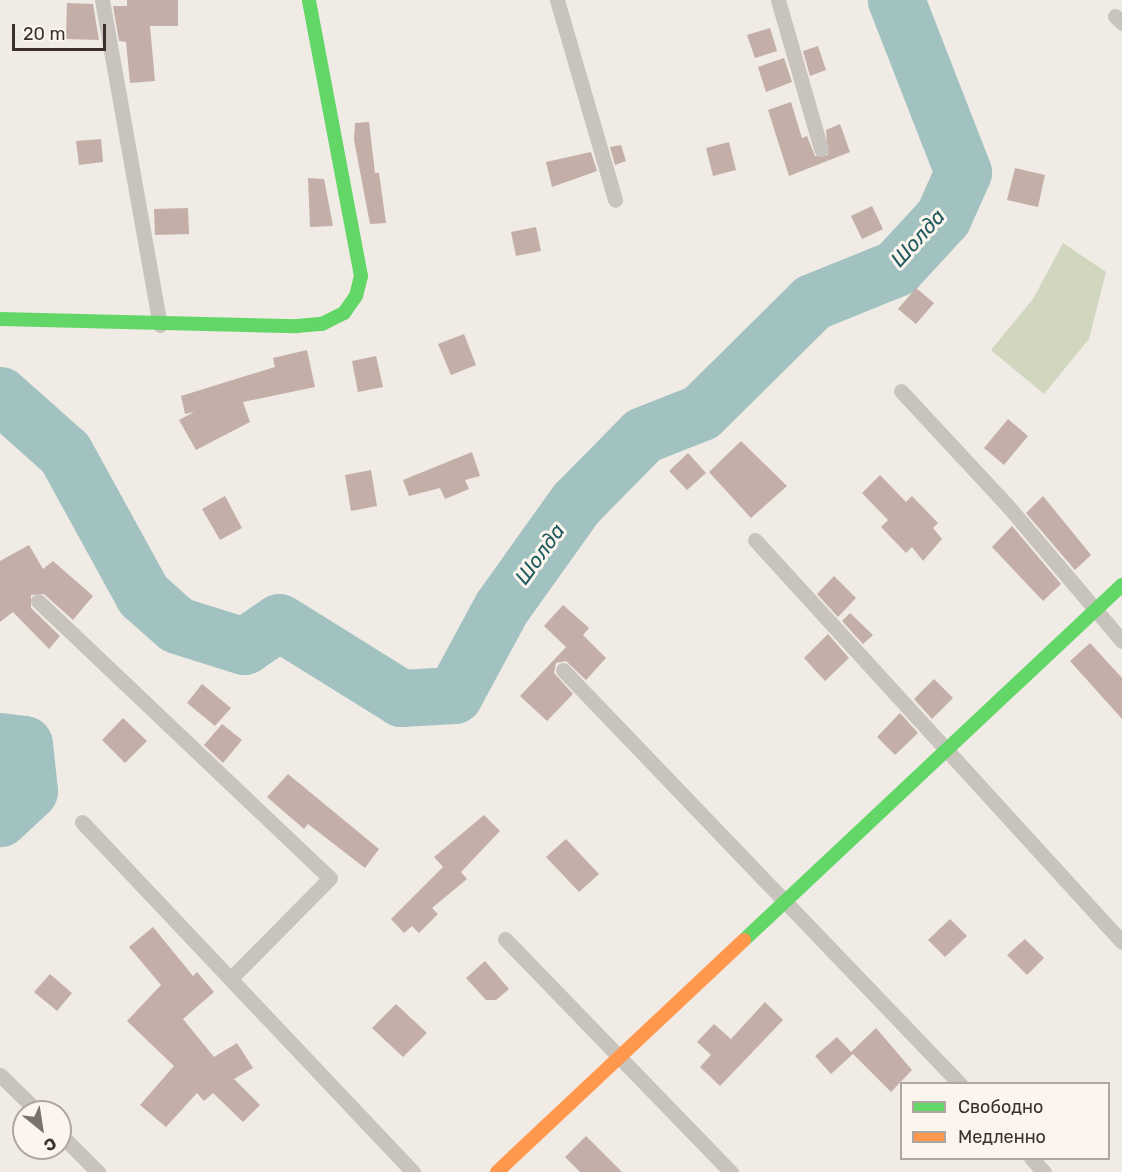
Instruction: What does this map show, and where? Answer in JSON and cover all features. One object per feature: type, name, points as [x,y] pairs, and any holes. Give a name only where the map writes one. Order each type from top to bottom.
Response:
[{"type":"street","points":[[0,319],[160,325],[322,324],[344,313],[356,296],[361,276],[309,0]]},
{"type":"street","points":[[497,1172],[1122,585]]},
{"type":"lane","points":[[102,0],[160,325]]},
{"type":"lane","points":[[557,0],[615,200]]},
{"type":"lane","points":[[778,0],[821,149]]},
{"type":"lane","points":[[901,391],[1007,505],[1094,611],[1122,641]]},
{"type":"lane","points":[[755,540],[1122,942]]},
{"type":"lane","points":[[38,601],[330,878],[232,977]]},
{"type":"lane","points":[[563,670],[959,1082]]},
{"type":"lane","points":[[82,822],[232,977],[413,1172]]},
{"type":"lane","points":[[505,939],[731,1172]]},
{"type":"lane","points":[[0,1075],[26,1100]]},
{"type":"lane","points":[[72,1146],[98,1172]]},
{"type":"lane","points":[[1033,1160],[1044,1172]]},
{"type":"green space","points":[[1063,243],[1106,272],[1089,339],[1044,394],[991,350],[1033,299]]},
{"type":"building","points":[[127,0],[178,0],[178,26],[150,26],[155,81],[130,83],[126,42],[119,41],[113,6],[127,6]]},
{"type":"building","points":[[67,3],[93,4],[99,40],[66,39]]},
{"type":"building","points":[[770,28],[777,51],[755,58],[747,35]]},
{"type":"building","points":[[818,46],[826,70],[810,76],[803,51]]},
{"type":"building","points":[[784,58],[792,82],[766,92],[758,67]]},
{"type":"building","points":[[791,102],[802,138],[807,136],[815,156],[828,155],[826,130],[840,124],[850,152],[789,176],[768,110]]},
{"type":"building","points":[[369,122],[375,173],[379,173],[386,223],[370,224],[354,140],[355,123]]},
{"type":"building","points":[[101,139],[103,162],[79,165],[76,141]]},
{"type":"building","points":[[729,142],[736,170],[713,176],[706,148]]},
{"type":"building","points":[[621,145],[626,161],[615,165],[610,147]]},
{"type":"building","points":[[591,152],[597,171],[552,187],[546,162]]},
{"type":"building","points":[[1015,168],[1045,175],[1038,207],[1007,200]]},
{"type":"building","points":[[308,178],[324,179],[333,226],[310,227]]},
{"type":"building","points":[[872,206],[883,229],[862,239],[851,216]]},
{"type":"building","points":[[188,208],[189,234],[155,235],[154,209]]},
{"type":"building","points":[[536,227],[541,251],[516,256],[511,232]]},
{"type":"building","points":[[916,288],[934,303],[916,324],[898,309]]},
{"type":"building","points":[[464,334],[476,365],[451,375],[438,344]]},
{"type":"building","points":[[307,350],[315,387],[243,402],[250,422],[196,450],[179,420],[194,412],[185,414],[181,396],[275,367],[273,358]]},
{"type":"building","points":[[376,356],[383,387],[358,392],[352,361]]},
{"type":"building","points":[[1008,419],[1028,436],[1004,465],[984,448]]},
{"type":"building","points":[[741,441],[787,486],[751,518],[709,472]]},
{"type":"building","points":[[472,452],[480,476],[465,480],[469,489],[445,499],[440,488],[409,496],[403,480]]},
{"type":"building","points":[[688,453],[706,473],[687,490],[669,471]]},
{"type":"building","points":[[371,470],[377,506],[351,511],[345,475]]},
{"type":"building","points":[[880,475],[906,502],[912,496],[938,523],[933,528],[942,539],[923,561],[912,547],[906,553],[881,527],[888,520],[862,493]]},
{"type":"building","points":[[225,496],[242,528],[220,540],[202,509]]},
{"type":"building","points":[[1043,496],[1091,555],[1075,570],[1026,513]]},
{"type":"building","points":[[1012,526],[1061,584],[1043,601],[992,547]]},
{"type":"building","points":[[29,545],[43,569],[53,561],[93,596],[73,620],[44,594],[31,595],[31,608],[60,636],[49,649],[13,612],[0,622],[0,561]]},
{"type":"building","points":[[834,576],[856,598],[838,617],[817,594]]},
{"type":"building","points":[[563,605],[589,628],[583,635],[606,658],[586,680],[566,661],[556,663],[554,673],[573,694],[547,721],[520,696],[566,647],[544,626]]},
{"type":"building","points":[[850,613],[873,635],[863,644],[842,621]]},
{"type":"building","points":[[828,634],[849,658],[825,681],[804,658]]},
{"type":"building","points":[[1090,643],[1122,678],[1122,719],[1070,661]]},
{"type":"building","points":[[934,679],[953,698],[932,719],[914,699]]},
{"type":"building","points":[[202,684],[231,708],[215,726],[187,703]]},
{"type":"building","points":[[900,713],[918,733],[895,755],[877,737]]},
{"type":"building","points":[[123,718],[147,741],[125,763],[102,740]]},
{"type":"building","points":[[222,724],[242,740],[223,763],[204,745]]},
{"type":"building","points":[[288,774],[379,849],[365,868],[308,824],[304,829],[267,797]]},
{"type":"building","points":[[484,815],[500,831],[461,872],[467,879],[432,908],[438,914],[419,933],[412,926],[404,933],[391,919],[443,867],[434,857]]},
{"type":"building","points":[[566,839],[599,874],[579,892],[546,857]]},
{"type":"building","points":[[950,919],[967,936],[945,957],[928,940]]},
{"type":"building","points":[[153,927],[193,976],[197,972],[214,992],[183,1019],[214,1057],[237,1043],[253,1068],[234,1079],[260,1105],[243,1122],[213,1093],[204,1101],[197,1093],[166,1127],[140,1105],[174,1066],[127,1021],[161,985],[129,947]]},
{"type":"building","points":[[1025,939],[1044,958],[1027,975],[1007,955]]},
{"type":"building","points":[[485,961],[509,989],[496,1000],[486,1000],[466,978]]},
{"type":"building","points":[[50,974],[72,993],[57,1011],[34,992]]},
{"type":"building","points":[[765,1002],[783,1020],[720,1086],[700,1067],[711,1055],[697,1042],[714,1024],[731,1039]]},
{"type":"building","points":[[396,1004],[427,1033],[403,1057],[372,1028]]},
{"type":"building","points":[[876,1028],[912,1070],[891,1092],[853,1054],[831,1074],[815,1056],[837,1037],[851,1052]]},
{"type":"building","points":[[586,1136],[622,1172],[580,1172],[565,1157]]},
{"type":"waterway","name":"Шолда","points":[[0,395],[65,453],[143,595],[177,625],[244,646],[279,622],[401,698],[454,695],[501,608],[576,503],[643,435],[701,412],[812,302],[896,268],[943,217],[963,172],[896,0]]},
{"type":"waterway","name":"Шолда","points":[[0,741],[24,744],[29,791],[0,818]]},
{"type":"traffic: fast","points":[[0,319],[297,326],[322,324],[344,313],[356,296],[361,276],[309,0]]},
{"type":"traffic: fast","points":[[744,940],[1122,585]]},
{"type":"traffic: slow","points":[[497,1172],[744,940]]}]
